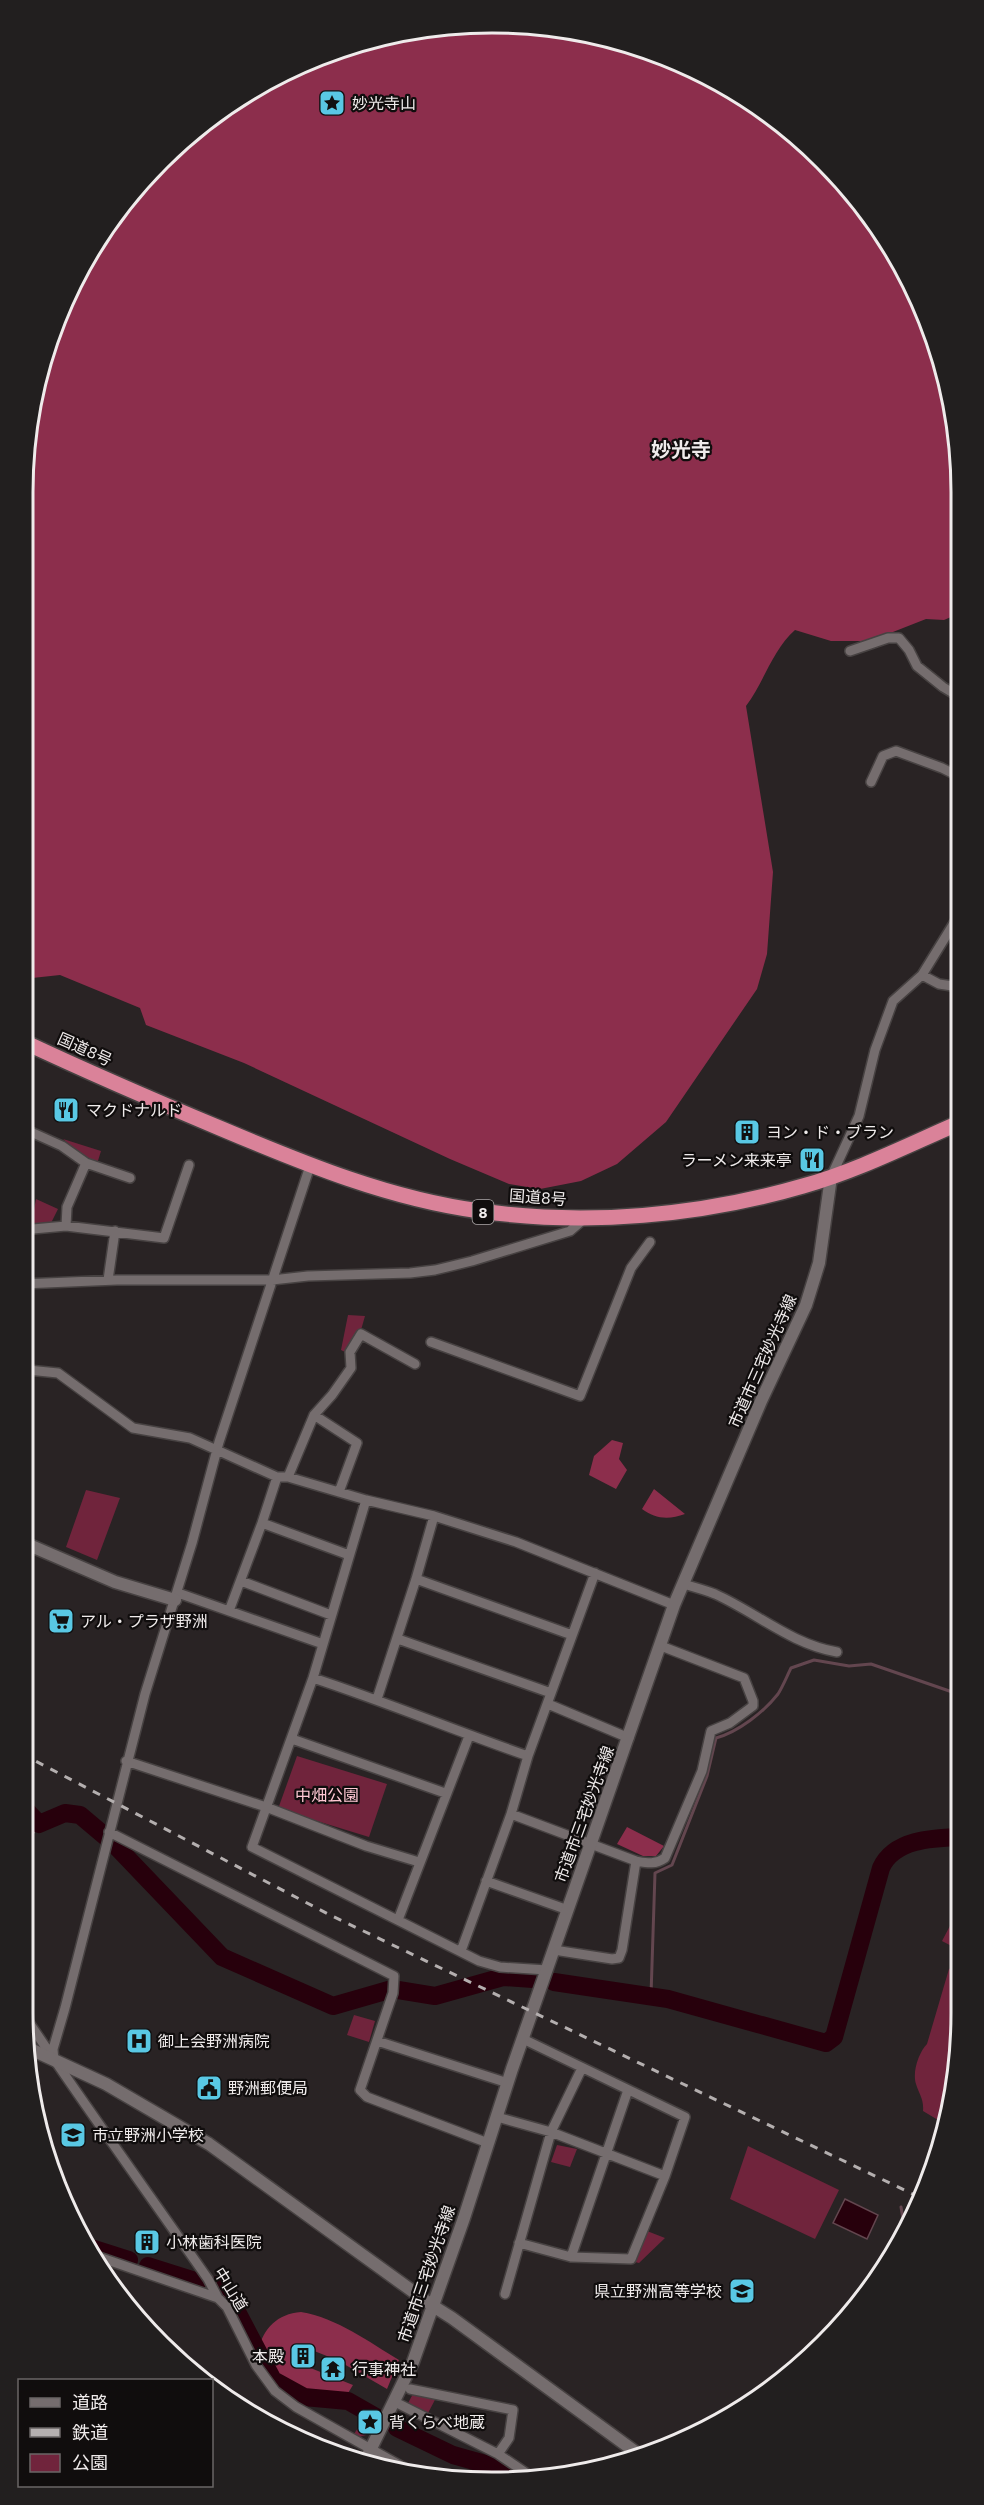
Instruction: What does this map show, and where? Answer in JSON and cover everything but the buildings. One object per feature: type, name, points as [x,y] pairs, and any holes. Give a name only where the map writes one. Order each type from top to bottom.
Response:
[{"type":"highway","name":"国道8号","points":[[33,1046],[310,1166],[376,1187],[482,1212],[585,1218],[662,1214],[708,1208],[801,1187],[831,1177],[951,1126]]},
{"type":"street","points":[[850,651],[888,638],[899,638],[909,650],[917,666],[951,692]]},
{"type":"street","points":[[871,782],[883,756],[896,751],[951,772]]},
{"type":"street","points":[[831,1177],[859,1116],[875,1050],[893,1001],[922,975],[951,928]]},
{"type":"street","points":[[922,975],[939,984],[951,986]]},
{"type":"street","points":[[33,1133],[62,1146],[86,1163],[130,1178]]},
{"type":"street","points":[[66,1226],[67,1207],[86,1163]]},
{"type":"street","points":[[33,1229],[66,1226],[164,1238],[189,1165]]},
{"type":"street","points":[[54,2061],[53,2049],[145,1694],[176,1596],[217,1451],[310,1166]]},
{"type":"street","name":"市道市三宅妙光寺線","points":[[368,2455],[413,2362],[433,2307],[523,2039],[674,1605],[761,1401],[806,1305],[819,1263],[831,1177]]},
{"type":"street","points":[[33,1284],[272,1280],[308,1276],[411,1273],[435,1270],[570,1231],[585,1218]]},
{"type":"street","points":[[108,1281],[115,1231]]},
{"type":"street","points":[[431,1342],[580,1396],[631,1268],[650,1242]]},
{"type":"street","points":[[288,1477],[314,1415],[337,1389],[351,1368],[350,1352],[361,1334],[415,1364]]},
{"type":"street","points":[[33,1370],[58,1373],[133,1428],[190,1438],[277,1477],[288,1477],[366,1500],[434,1516],[516,1542],[674,1605]]},
{"type":"street","points":[[314,1415],[357,1443],[339,1492]]},
{"type":"street","points":[[229,1611],[277,1477]]},
{"type":"street","points":[[366,1500],[313,1678],[252,1847],[479,1961],[500,1967],[547,1970]]},
{"type":"street","points":[[377,1699],[398,1639],[434,1516]]},
{"type":"street","points":[[262,1524],[349,1555]]},
{"type":"street","points":[[33,1547],[115,1582],[229,1611],[323,1644]]},
{"type":"street","points":[[461,1951],[511,1814],[550,1693],[595,1573]]},
{"type":"street","points":[[416,1579],[572,1635]]},
{"type":"street","points":[[241,1581],[331,1615]]},
{"type":"street","points":[[683,1584],[715,1594],[800,1642],[818,1649],[837,1652]]},
{"type":"street","points":[[398,1639],[550,1693]]},
{"type":"street","points":[[511,1814],[636,1861],[649,1864],[665,1858],[702,1771],[711,1731],[730,1723],[753,1706],[753,1701],[744,1678],[661,1646]]},
{"type":"street","points":[[313,1678],[377,1699],[469,1736],[528,1756]]},
{"type":"street","points":[[548,1704],[629,1737]]},
{"type":"street","points":[[398,1920],[445,1793],[469,1736]]},
{"type":"street","points":[[292,1739],[445,1793]]},
{"type":"street","points":[[126,1761],[266,1807],[366,1846],[419,1862]]},
{"type":"street","points":[[109,1832],[394,1976],[394,1989],[360,2090],[367,2097],[488,2143]]},
{"type":"street","points":[[554,1950],[612,1959],[619,1958],[636,1861]]},
{"type":"street","points":[[486,1881],[568,1910]]},
{"type":"street","name":"中山道","points":[[34,2030],[208,2280],[218,2298],[227,2307],[260,2371],[275,2391],[296,2406],[391,2460]]},
{"type":"street","points":[[519,2243],[571,2258],[631,2259],[665,2176],[685,2117],[523,2039]]},
{"type":"street","points":[[377,2041],[508,2084]]},
{"type":"street","points":[[35,2051],[106,2085],[210,2144],[433,2307],[462,2324],[633,2450]]},
{"type":"street","points":[[505,2294],[552,2132],[582,2068]]},
{"type":"street","points":[[571,2258],[628,2090]]},
{"type":"street","points":[[497,2117],[552,2132],[665,2176]]},
{"type":"street","points":[[104,2259],[218,2298]]},
{"type":"street","points":[[410,2389],[513,2410],[509,2438],[498,2454]]},
{"type":"street","points":[[395,2402],[498,2454],[523,2471]]},
{"type":"green space","points":[[63,1139],[101,1151],[97,1164],[90,1162]]},
{"type":"green space","points":[[36,1199],[58,1209],[51,1223],[33,1225]]},
{"type":"green space","points":[[348,1315],[365,1316],[361,1330],[347,1353],[341,1350]]},
{"type":"green space","points":[[86,1490],[120,1498],[97,1560],[66,1547]]},
{"type":"green space","name":"中畑公園","points":[[297,1756],[387,1784],[369,1837],[278,1809]]},
{"type":"green space","points":[[951,1924],[951,1946],[942,1941]]},
{"type":"green space","points":[[951,1968],[950,2043],[938,2120],[923,2111],[915,2074],[919,2057],[927,2044]]},
{"type":"green space","points":[[354,2015],[375,2021],[369,2042],[347,2035]]},
{"type":"green space","points":[[557,2145],[577,2149],[570,2167],[551,2162]]},
{"type":"green space","points":[[748,2146],[839,2190],[815,2239],[730,2199]]},
{"type":"green space","points":[[647,2231],[665,2238],[639,2263],[635,2262]]},
{"type":"green space","points":[[414,2392],[437,2396],[427,2415],[407,2405]]},
{"type":"green space","points":[[365,2417],[374,2420],[366,2435],[359,2437],[354,2434]]},
{"type":"shaded area","points":[[492,33],[552,37],[582,42],[640,57],[668,68],[722,94],[747,110],[817,167],[874,237],[904,289],[927,344],[942,402],[950,462],[951,617],[944,620],[926,619],[870,641],[831,641],[795,630],[775,656],[746,706],[773,872],[767,954],[757,989],[666,1122],[617,1164],[581,1181],[540,1189],[509,1184],[244,1063],[146,1025],[140,1008],[60,975],[33,978],[33,492],[37,432],[57,344],[80,289],[110,237],[167,167],[237,110],[289,80],[316,68],[344,57],[402,42],[462,34]]},
{"type":"shaded area","points":[[612,1440],[623,1443],[619,1459],[627,1470],[616,1489],[589,1475],[594,1456]]},
{"type":"shaded area","points":[[654,1489],[685,1514],[662,1518],[642,1509]]},
{"type":"shaded area","points":[[627,1827],[664,1846],[656,1856],[643,1856],[617,1844]]},
{"type":"shaded area","points":[[845,2199],[878,2215],[867,2239],[833,2223]]},
{"type":"shaded area","name":"行事神社","points":[[301,2312],[340,2325],[399,2360],[387,2389],[337,2360],[299,2345],[293,2361],[353,2385],[345,2398],[329,2398],[303,2394],[283,2383],[266,2364],[258,2350],[264,2335],[278,2319]]},
{"type":"waterway","points":[[651,1995],[655,1873],[672,1865],[707,1776],[716,1738],[742,1726],[765,1708],[778,1694],[791,1668],[814,1660],[849,1666],[871,1664],[951,1692]]},
{"type":"waterway","points":[[33,1818],[39,1824],[65,1813],[80,1815],[112,1842],[222,1957],[333,2006],[392,1989],[435,1996],[503,1977],[533,1979]]},
{"type":"waterway","points":[[33,1833],[39,1824]]},
{"type":"waterway","points":[[554,1982],[668,1999],[826,2043],[834,2037],[881,1868],[887,1858],[895,1851],[915,1842],[951,1837]]},
{"type":"waterway","points":[[901,2207],[903,2218]]},
{"type":"waterway","points":[[99,2251],[129,2260]]},
{"type":"waterway","points":[[148,2266],[205,2284]]},
{"type":"waterway","points":[[217,2285],[221,2287],[234,2306],[273,2380],[304,2397],[348,2401],[376,2417]]},
{"type":"waterway","points":[[397,2428],[453,2455],[503,2472]]},
{"type":"railway","points":[[33,1760],[330,1915],[914,2194]]},
{"type":"place","name":"妙光寺山","points":[[332,103]]},
{"type":"place","name":"マクドナルド","points":[[66,1110]]},
{"type":"place","name":"ヨン・ド・ブラン","points":[[747,1132]]},
{"type":"place","name":"ラーメン来来亭","points":[[812,1160]]},
{"type":"place","name":"アル・プラザ野洲","points":[[61,1621]]},
{"type":"place","name":"御上会野洲病院","points":[[139,2041]]},
{"type":"place","name":"野洲郵便局","points":[[209,2088]]},
{"type":"place","name":"市立野洲小学校","points":[[73,2135]]},
{"type":"place","name":"小林歯科医院","points":[[147,2242]]},
{"type":"place","name":"県立野洲高等学校","points":[[742,2291]]},
{"type":"place","name":"本殿","points":[[303,2356]]},
{"type":"place","name":"行事神社","points":[[333,2369]]},
{"type":"place","name":"背くらべ地蔵","points":[[370,2422]]},
{"type":"district","name":"妙光寺","points":[[681,449]]}]
